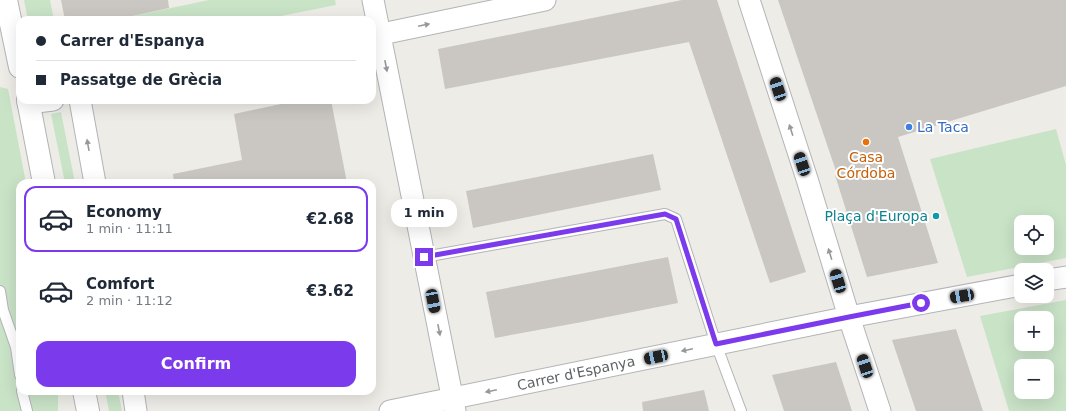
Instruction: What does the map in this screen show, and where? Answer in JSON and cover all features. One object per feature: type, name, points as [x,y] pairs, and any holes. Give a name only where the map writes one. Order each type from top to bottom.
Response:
[{"type":"street","points":[[6,0],[16,48]]},
{"type":"street","points":[[373,0],[374,16]]},
{"type":"street","points":[[454,405],[424,257],[376,36],[545,0]]},
{"type":"street","points":[[749,0],[880,411]]},
{"type":"street","points":[[28,104],[43,179]]},
{"type":"street","points":[[81,104],[94,179]]},
{"type":"street","points":[[1054,279],[1066,277]]},
{"type":"street","name":"Carrer d'Espanya","points":[[390,411],[454,405],[716,344],[849,317],[1014,286]]},
{"type":"street","points":[[85,395],[88,411]]},
{"type":"street","points":[[134,395],[136,411]]},
{"type":"lane","points":[[424,257],[665,214],[676,219],[716,344],[741,411]]},
{"type":"lane","points":[[0,291],[3,310],[16,347]]},
{"type":"lane","points":[[23,395],[27,411]]},
{"type":"green space","points":[[24,0],[50,0],[53,16],[27,16]]},
{"type":"green space","points":[[209,0],[335,0],[336,5],[281,16],[133,16]]},
{"type":"green space","points":[[0,87],[8,89],[25,179],[16,179],[16,395],[58,395],[58,411],[0,411]]},
{"type":"green space","points":[[61,112],[74,179],[64,179],[51,114]]},
{"type":"green space","points":[[1056,129],[1066,165],[1066,258],[1040,263],[1014,263],[1014,268],[967,277],[930,159]]},
{"type":"green space","points":[[1066,300],[1066,411],[1009,411],[980,316]]},
{"type":"green space","points":[[106,395],[119,395],[122,411],[109,411]]},
{"type":"building","points":[[61,0],[168,0],[169,8],[132,16],[64,16]]},
{"type":"building","points":[[682,0],[717,0],[806,272],[770,283],[689,42],[445,89],[438,49]]},
{"type":"building","points":[[778,0],[1066,0],[1066,86],[898,137],[938,263],[867,277],[835,175],[837,174]]},
{"type":"building","points":[[281,104],[332,104],[346,179],[174,179],[173,174],[242,160],[234,114]]},
{"type":"building","points":[[653,154],[661,190],[473,228],[466,191]]},
{"type":"building","points":[[668,257],[678,303],[495,338],[486,292]]},
{"type":"building","points":[[956,329],[983,411],[916,411],[892,340]]},
{"type":"building","points":[[836,362],[852,411],[784,411],[772,375]]},
{"type":"building","points":[[704,390],[709,411],[643,411],[642,402]]},
{"type":"place","name":"La Taca","points":[[909,127]]},
{"type":"place","name":"Casa Córdoba","points":[[866,142]]},
{"type":"place","name":"Plaça d'Europa","points":[[936,216]]},
{"type":"route","points":[[424,257],[665,214],[676,219],[716,344],[921,303]]}]
